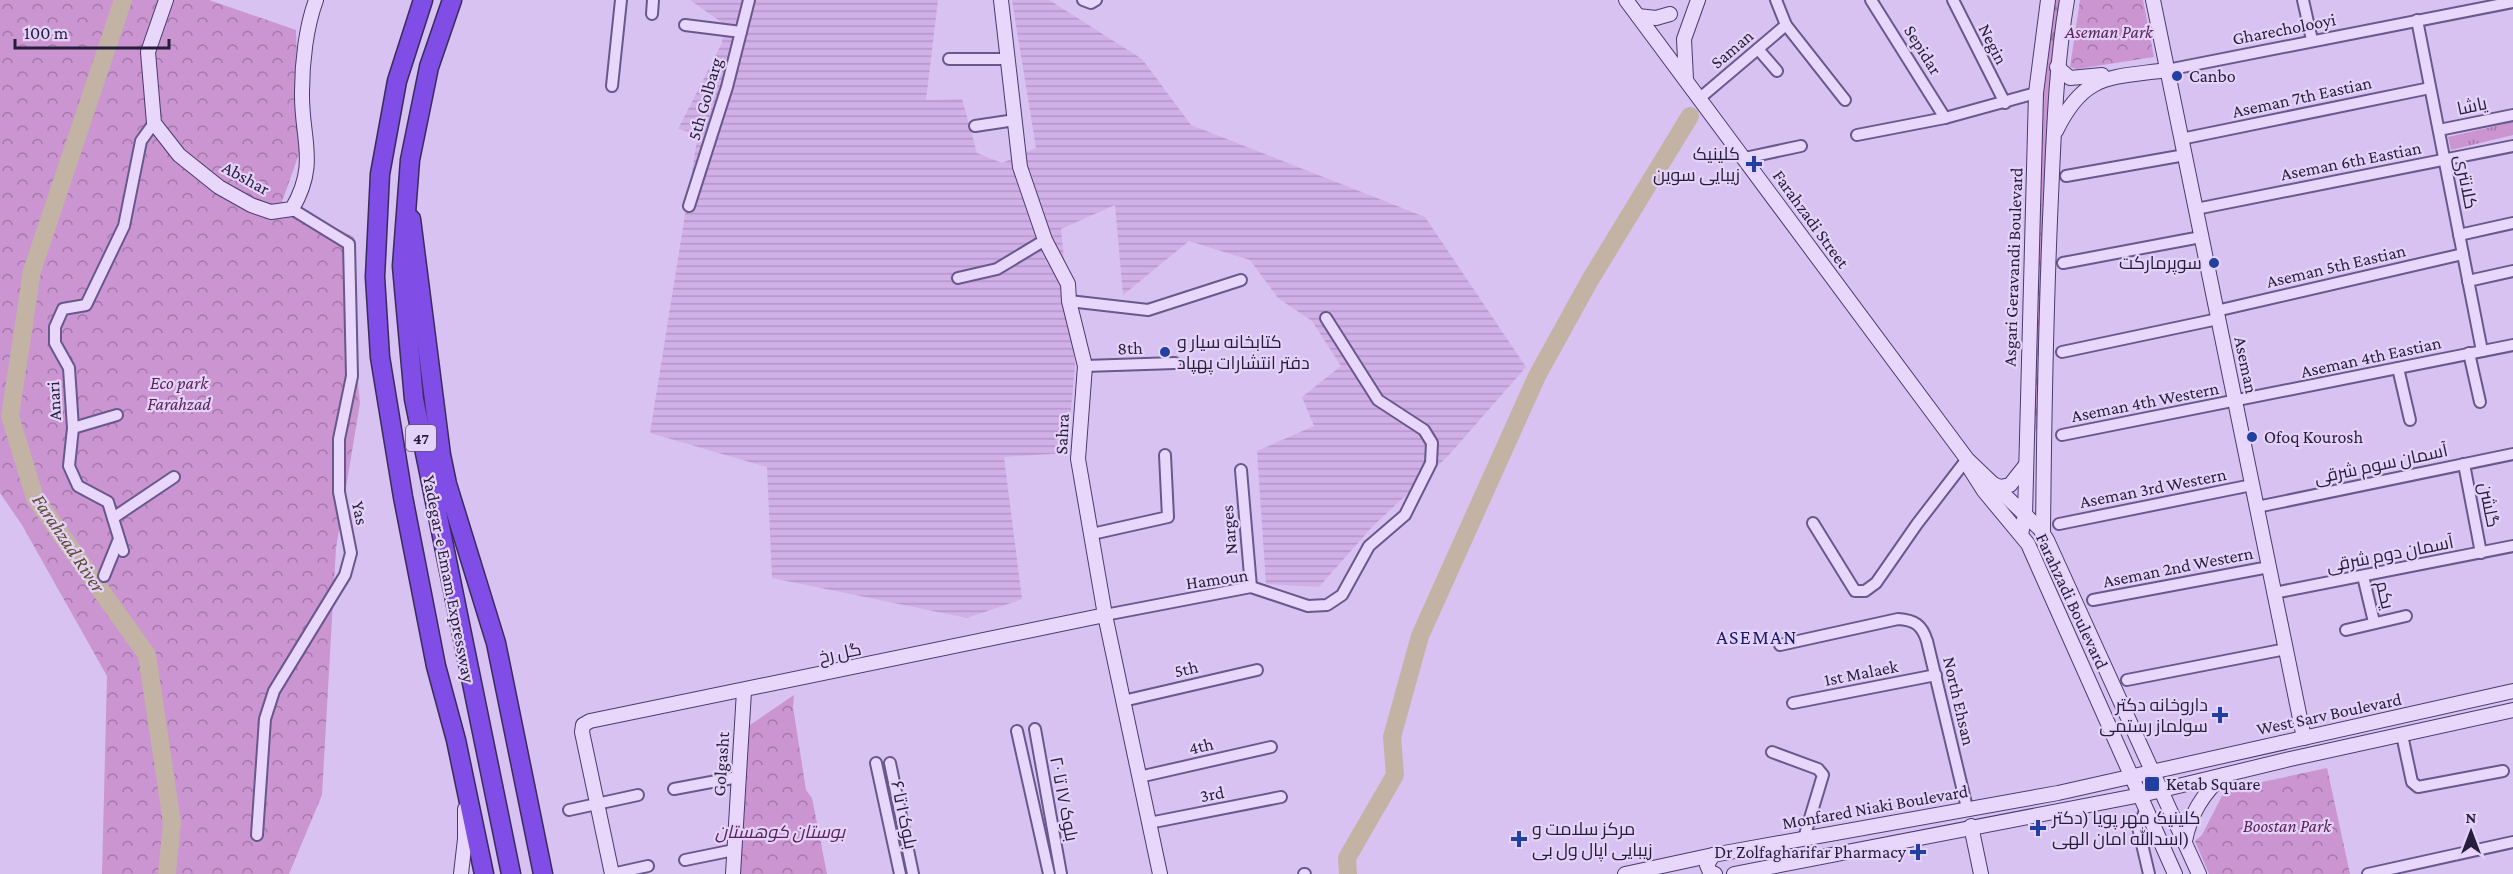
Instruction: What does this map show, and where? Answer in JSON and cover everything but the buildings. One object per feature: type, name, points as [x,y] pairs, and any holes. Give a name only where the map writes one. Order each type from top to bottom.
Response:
[{"type":"highway","name":"Yadegar-e Emam Expressway","points":[[423,0],[406,49],[391,109],[377,203],[375,278],[380,357],[387,410],[436,666],[464,777],[484,874]]},
{"type":"highway","name":"Yadegar-e Emam Expressway","points":[[452,0],[429,67],[407,186],[402,266],[414,399],[511,874]]},
{"type":"highway","points":[[407,186],[441,454],[447,484],[496,643],[543,874]]},
{"type":"street","points":[[154,123],[148,52],[166,0]]},
{"type":"street","points":[[291,209],[303,189],[309,160],[302,92],[306,43],[316,0]]},
{"type":"street","points":[[612,86],[621,0]]},
{"type":"street","points":[[652,14],[653,0]]},
{"type":"street","name":"5th Golbarg","points":[[689,206],[727,87],[749,0]]},
{"type":"street","name":"Sahra","points":[[1001,0],[1020,167],[1045,240],[1068,284],[1069,301],[1085,366],[1078,459],[1105,615],[1160,874]]},
{"type":"street","name":"Farahzadi Street","points":[[1626,0],[1966,459]]},
{"type":"street","points":[[1670,14],[1675,0]]},
{"type":"street","points":[[1686,81],[1684,39],[1698,0]]},
{"type":"street","points":[[1776,0],[1786,25],[1845,100]]},
{"type":"street","name":"Sepidar","points":[[1871,0],[1945,118]]},
{"type":"street","name":"Negin","points":[[1953,0],[2005,104]]},
{"type":"street","name":"Asgari Geravandi Boulevard","points":[[2021,534],[2025,515],[2036,93],[2048,0]]},
{"type":"street","name":"Asgari Geravandi Boulevard","points":[[2043,534],[2044,438],[2057,67],[2067,0]]},
{"type":"street","name":"Aseman","points":[[2153,0],[2304,738]]},
{"type":"street","points":[[2303,0],[2312,40]]},
{"type":"street","name":"Gharecholooyi","points":[[2166,67],[2513,2]]},
{"type":"street","points":[[1638,16],[1656,18],[1670,14]]},
{"type":"street","points":[[1670,14],[1676,24],[1690,22]]},
{"type":"street","name":"کلانتری","points":[[2417,20],[2482,351]]},
{"type":"street","points":[[685,25],[741,32]]},
{"type":"street","name":"Saman","points":[[1700,98],[1786,25]]},
{"type":"street","points":[[1758,49],[1777,71]]},
{"type":"street","points":[[949,59],[1008,59]]},
{"type":"street","points":[[2057,67],[2067,77],[2081,78],[2166,67]]},
{"type":"street","points":[[2054,136],[2069,107],[2088,86],[2105,79],[2166,67]]},
{"type":"street","name":"Aseman 7th Eastian","points":[[2181,139],[2430,88]]},
{"type":"street","points":[[1857,135],[2005,104],[2036,93]]},
{"type":"street","name":"یاشا","points":[[2439,130],[2513,115]]},
{"type":"street","points":[[975,126],[1015,120]]},
{"type":"street","name":"Abshar","points":[[154,123],[179,154],[219,187],[251,205],[272,212],[291,209]]},
{"type":"street","name":"Anari","points":[[123,551],[108,501],[78,486],[69,466],[73,428],[69,368],[56,343],[55,327],[63,309],[86,305],[91,295],[124,226],[141,141],[154,123]]},
{"type":"street","points":[[1745,159],[1801,146]]},
{"type":"street","name":"Aseman 6th Eastian","points":[[2196,209],[2513,146]]},
{"type":"street","points":[[2066,176],[2184,155]]},
{"type":"street","name":"Yas","points":[[257,836],[265,719],[274,691],[345,575],[351,553],[339,492],[339,439],[352,376],[349,244],[291,209]]},
{"type":"street","points":[[2459,235],[2513,223]]},
{"type":"street","points":[[2064,263],[2201,237]]},
{"type":"street","points":[[958,279],[997,269],[1045,240]]},
{"type":"street","name":"Aseman 5th Eastian","points":[[2062,352],[2463,254]]},
{"type":"street","points":[[2468,281],[2513,271]]},
{"type":"street","points":[[1069,301],[1148,310],[1241,279]]},
{"type":"street","name":"Hamoun","points":[[1105,615],[1251,588],[1308,606],[1327,605],[1341,595],[1369,546],[1405,515],[1431,463],[1432,443],[1424,430],[1378,400],[1326,318]]},
{"type":"street","name":"Aseman 4th Eastian","points":[[2235,402],[2513,345]]},
{"type":"street","points":[[2469,353],[2480,402]]},
{"type":"street","name":"8th","points":[[1085,366],[1176,363]]},
{"type":"street","points":[[2398,368],[2410,420]]},
{"type":"street","name":"Aseman 4th Western","points":[[2062,435],[2235,402]]},
{"type":"street","points":[[73,428],[117,415]]},
{"type":"street","points":[[2027,438],[2044,438]]},
{"type":"street","name":"آسمان سوم شرقی","points":[[2257,507],[2513,454]]},
{"type":"street","points":[[1092,534],[1168,517],[1165,455]]},
{"type":"street","points":[[1812,523],[1855,591],[1865,591],[1876,583],[1966,459]]},
{"type":"street","name":"Farahzadi Boulevard","points":[[1966,459],[2043,534],[2073,593],[2121,706],[2162,790]]},
{"type":"street","name":"Farahzadi Boulevard","points":[[1966,459],[1984,491],[2021,534],[2041,570],[2143,802]]},
{"type":"street","name":"گلشن","points":[[2464,464],[2481,553]]},
{"type":"street","points":[[1993,484],[2000,487],[2010,485],[2025,466]]},
{"type":"street","name":"Narges","points":[[1241,470],[1251,588]]},
{"type":"street","points":[[113,518],[174,477]]},
{"type":"street","name":"Aseman 3rd Western","points":[[2060,524],[2252,485]]},
{"type":"street","points":[[104,576],[119,539]]},
{"type":"street","name":"آسمان دوم شرقی","points":[[2274,593],[2513,546]]},
{"type":"street","name":"Aseman 2nd Western","points":[[2093,600],[2269,567]]},
{"type":"street","name":"یکم","points":[[2363,576],[2374,622]]},
{"type":"street","name":"گل رخ","points":[[597,803],[582,732],[584,725],[590,722],[1105,615]]},
{"type":"street","name":"یکم","points":[[2346,630],[2406,616]]},
{"type":"street","name":"North Ehsan","points":[[1780,645],[1898,619],[1914,621],[1924,632],[1967,808]]},
{"type":"street","points":[[2127,680],[2286,649]]},
{"type":"street","name":"5th","points":[[1123,702],[1257,670]]},
{"type":"street","name":"1st Malaek","points":[[1793,703],[1936,675]]},
{"type":"street","name":"Golgasht","points":[[733,874],[744,691]]},
{"type":"street","name":"West Sarv Boulevard","points":[[2132,776],[2513,691]]},
{"type":"street","points":[[2104,713],[2115,719],[2120,717],[2121,706]]},
{"type":"street","name":"West Sarv Boulevard","points":[[2162,790],[2513,710]]},
{"type":"street","name":"بلوک ۱۷ تا ۲۰","points":[[1035,729],[1061,874]]},
{"type":"street","points":[[1017,731],[1049,874]]},
{"type":"street","points":[[2403,735],[2412,782],[2418,787],[2503,771]]},
{"type":"street","name":"4th","points":[[1139,777],[1271,747]]},
{"type":"street","points":[[1772,752],[1818,769],[1823,775],[1804,838]]},
{"type":"street","name":"بلوک ۱ تا ۶","points":[[876,762],[900,874]]},
{"type":"street","points":[[890,763],[913,874]]},
{"type":"street","points":[[2185,841],[2188,826],[2197,807],[2211,786],[2224,775]]},
{"type":"street","name":"Monfared Niaki Boulevard","points":[[1625,874],[1713,855],[2058,793],[2132,776]]},
{"type":"street","points":[[461,874],[465,839],[464,777]]},
{"type":"street","points":[[674,789],[738,777]]},
{"type":"street","points":[[2162,790],[2199,874]]},
{"type":"street","name":"Monfared Niaki Boulevard","points":[[1734,874],[1798,868],[1971,826],[2143,802],[2162,790]]},
{"type":"street","points":[[569,810],[638,795]]},
{"type":"street","name":"3rd","points":[[1149,823],[1281,797]]},
{"type":"street","points":[[2143,802],[2138,827],[2149,874]]},
{"type":"street","points":[[2143,802],[2175,874]]},
{"type":"street","points":[[597,803],[612,874],[648,866]]},
{"type":"street","points":[[1971,826],[1981,874]]},
{"type":"street","points":[[2368,874],[2513,842]]},
{"type":"street","points":[[685,860],[734,849]]},
{"type":"street","points":[[1713,855],[1707,865],[1710,872],[1715,874]]},
{"type":"shaded area","points":[[690,0],[938,0],[926,100],[962,99],[977,153],[1002,163],[1036,148],[1012,0],[1049,0],[1142,59],[1191,125],[1425,217],[1526,367],[1448,456],[1372,527],[1319,587],[1266,584],[1257,451],[1314,426],[1302,397],[1341,366],[1312,321],[1278,298],[1250,260],[1189,241],[1123,295],[1115,205],[1061,229],[1075,366],[1067,453],[1004,457],[1022,599],[967,618],[772,578],[767,467],[650,433],[698,134],[678,129],[722,43],[724,24]]},
{"type":"green space","name":"Eco park Farahzad","points":[[0,0],[209,0],[296,30],[300,151],[282,202],[354,237],[350,302],[360,403],[336,548],[322,795],[289,874],[102,874],[107,676],[22,525],[0,493]]},
{"type":"green space","points":[[2053,0],[2061,0],[2049,85],[2038,425],[2035,432],[2033,431],[2041,104]]},
{"type":"green space","name":"Aseman Park","points":[[2080,0],[2143,0],[2154,57],[2077,69],[2070,67]]},
{"type":"green space","points":[[2513,122],[2513,135],[2451,150],[2448,137]]},
{"type":"green space","name":"بوستان کوهستان","points":[[794,695],[793,707],[806,790],[812,798],[827,874],[738,874],[747,727]]},
{"type":"green space","name":"Boostan Park","points":[[2327,768],[2350,874],[2209,874],[2195,841],[2202,835],[2225,790]]},
{"type":"waterway","name":"Farahzad River","points":[[123,0],[32,271],[10,416],[35,498],[147,655],[172,822],[167,874]]},
{"type":"waterway","points":[[1348,874],[1347,858],[1395,775],[1392,737],[1420,636],[1537,376],[1590,280],[1690,116]]},
{"type":"place","name":"Canbo","points":[[2177,76]]},
{"type":"place","name":"کلینیک زیبایی سوین","points":[[1754,164]]},
{"type":"place","name":"سوپرمارکت","points":[[2214,263]]},
{"type":"place","name":"کتابخانه سیار و دفتر انتشارات پهپاد","points":[[1165,352]]},
{"type":"place","name":"Ofoq Kourosh","points":[[2252,437]]},
{"type":"place","name":"داروخانه دکتر سولماز رستمی","points":[[2220,715]]},
{"type":"place","name":"Ketab Square","points":[[2152,784]]},
{"type":"place","name":"کلینیک مهر پویا (دکتر اسدالله امان الهی)","points":[[2038,828]]},
{"type":"place","name":"مرکز سلامت و زیبایی اپال ول بی","points":[[1519,839]]},
{"type":"place","name":"Dr Zolfagharifar Pharmacy","points":[[1918,852]]},
{"type":"district","name":"ASEMAN","points":[[1757,637]]}]
